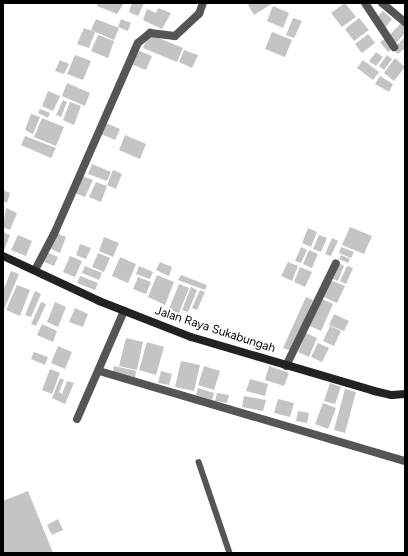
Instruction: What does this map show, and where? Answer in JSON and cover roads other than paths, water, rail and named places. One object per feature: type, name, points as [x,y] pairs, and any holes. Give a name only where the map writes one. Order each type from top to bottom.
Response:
[{"type":"street","points":[[35,270],[54,234],[138,43],[150,33],[175,36],[200,14],[203,3]]},
{"type":"street","points":[[365,3],[394,47]]},
{"type":"street","points":[[382,3],[405,22]]},
{"type":"street","name":"Jalan Raya Sukabungah","points":[[3,256],[124,311],[191,338],[374,391],[392,395],[405,394]]},
{"type":"street","points":[[286,366],[336,263]]},
{"type":"street","points":[[77,419],[124,311]]},
{"type":"street","points":[[99,370],[405,461]]},
{"type":"lane","points":[[199,462],[230,553]]}]
